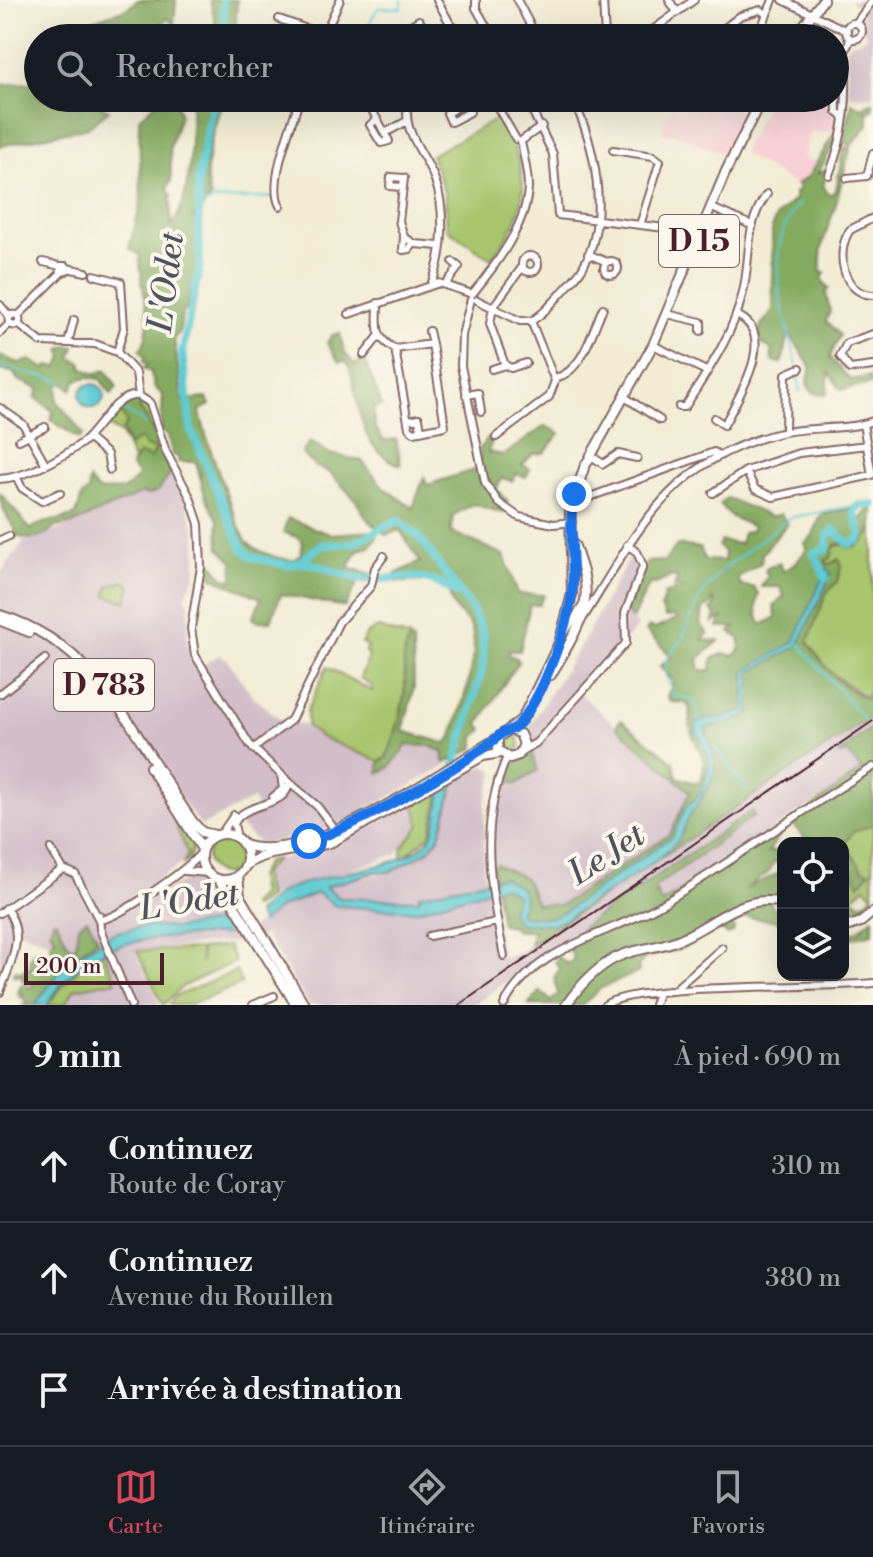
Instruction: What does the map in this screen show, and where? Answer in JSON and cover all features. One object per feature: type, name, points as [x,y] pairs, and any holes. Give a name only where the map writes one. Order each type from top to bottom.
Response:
[{"type":"main road","points":[[803,24],[819,0]]},
{"type":"main road","name":"D 15","points":[[512,730],[533,700],[559,643],[569,610],[573,575],[570,521],[580,478],[623,396],[655,346],[750,112]]},
{"type":"main road","name":"D 15","points":[[523,742],[529,715],[574,633],[584,604],[584,578],[575,547],[575,498]]},
{"type":"main road","name":"D 783","points":[[0,618],[43,633],[91,670],[117,701],[193,822],[202,832],[218,835]]},
{"type":"main road","name":"D 783","points":[[0,618],[57,647],[91,678],[115,709],[202,851]]},
{"type":"main road","points":[[296,1005],[242,907],[238,875],[245,866],[260,857],[306,850],[341,838],[445,778],[461,764],[512,730],[523,742],[516,756],[486,754],[461,764],[448,768],[323,837],[276,847],[218,835],[202,851],[209,873],[242,907],[305,1005]]},
{"type":"main road","points":[[498,738],[504,755]]},
{"type":"main road","points":[[241,841],[245,866]]},
{"type":"main road","points":[[218,879],[238,875]]},
{"type":"main road","points":[[566,1005],[593,973],[614,959],[682,939],[743,905],[766,900],[777,902]]},
{"type":"main road","points":[[849,926],[861,922],[873,912]]},
{"type":"street","points":[[329,24],[340,0]]},
{"type":"street","points":[[437,0],[450,24]]},
{"type":"street","points":[[476,0],[476,8],[485,24]]},
{"type":"street","points":[[517,0],[530,24]]},
{"type":"street","points":[[603,0],[604,24]]},
{"type":"street","points":[[669,0],[677,12]]},
{"type":"street","points":[[661,24],[694,0]]},
{"type":"street","points":[[765,24],[763,12],[766,0]]},
{"type":"street","points":[[730,24],[740,16],[763,12],[773,0]]},
{"type":"street","points":[[783,0],[832,24]]},
{"type":"street","points":[[873,0],[856,23],[849,25],[849,34],[873,35]]},
{"type":"street","points":[[279,19],[292,24]]},
{"type":"street","points":[[856,23],[862,33]]},
{"type":"street","points":[[280,206],[275,195],[296,112]]},
{"type":"street","points":[[373,112],[377,119],[385,133],[389,141],[381,143],[370,125],[377,119]]},
{"type":"street","points":[[408,112],[407,121],[437,189],[439,246],[431,285]]},
{"type":"street","points":[[500,112],[519,142],[528,179],[525,208],[469,308],[460,346],[466,395],[479,469],[490,493],[519,517],[554,524],[570,531]]},
{"type":"street","points":[[534,112],[542,126],[556,170],[557,213],[563,218],[665,228]]},
{"type":"street","points":[[349,314],[431,285],[446,284],[520,321],[531,321],[575,278],[588,254],[597,190],[594,156],[577,112]]},
{"type":"street","points":[[829,175],[841,143],[846,112]]},
{"type":"street","points":[[385,133],[407,121]]},
{"type":"street","points":[[519,142],[542,126]]},
{"type":"street","points":[[613,150],[653,156],[660,161],[640,225]]},
{"type":"street","points":[[847,178],[866,177],[872,168],[873,153]]},
{"type":"street","points":[[402,187],[399,221],[404,237],[413,243],[439,246]]},
{"type":"street","points":[[679,407],[685,407],[736,315],[744,290],[751,225],[767,194]]},
{"type":"street","points":[[712,208],[751,225]]},
{"type":"street","points":[[873,218],[850,230],[842,252],[851,287],[860,294],[873,295]]},
{"type":"street","points":[[588,254],[607,262]]},
{"type":"street","points":[[43,262],[86,272]]},
{"type":"street","points":[[446,284],[459,267],[453,262]]},
{"type":"street","points":[[523,266],[493,307],[490,330],[505,365],[511,368],[526,363]]},
{"type":"street","points":[[437,267],[446,284]]},
{"type":"street","points":[[0,333],[63,269]]},
{"type":"street","points":[[94,275],[121,282],[124,328],[117,352]]},
{"type":"street","points":[[378,303],[376,323],[379,336],[395,349],[410,430],[421,431],[446,424],[429,331]]},
{"type":"street","points":[[0,305],[36,341],[100,344],[117,352],[135,371],[139,396]]},
{"type":"street","points":[[496,437],[549,397],[555,378],[577,362],[603,308]]},
{"type":"street","points":[[714,418],[724,425],[757,352],[750,327],[736,315]]},
{"type":"street","points":[[666,316],[701,322],[701,331]]},
{"type":"street","points":[[68,343],[74,320]]},
{"type":"street","points":[[531,321],[555,378]]},
{"type":"street","points":[[873,334],[847,343],[840,356],[850,369],[873,366]]},
{"type":"street","points":[[364,355],[379,336]]},
{"type":"street","points":[[395,349],[432,344]]},
{"type":"street","points":[[655,346],[706,371]]},
{"type":"street","points":[[492,369],[505,365]]},
{"type":"street","points":[[785,431],[786,374],[800,368]]},
{"type":"street","points":[[466,395],[478,393],[481,412]]},
{"type":"street","points":[[0,479],[16,476],[45,463],[88,438],[123,399],[139,396],[150,403],[166,452],[198,518],[201,567],[191,628],[195,655],[253,749],[300,791],[336,831]]},
{"type":"street","points":[[623,396],[660,420]]},
{"type":"street","points":[[0,408],[16,417],[45,463]]},
{"type":"street","points":[[574,633],[627,545],[649,513],[670,491],[720,456],[785,431],[873,421]]},
{"type":"street","points":[[746,471],[755,489],[773,497],[872,475],[863,424]]},
{"type":"street","points":[[19,440],[45,427]]},
{"type":"street","points":[[88,438],[107,454],[110,470]]},
{"type":"street","points":[[713,493],[746,471],[799,453],[867,445]]},
{"type":"street","points":[[575,498],[587,498],[714,452],[720,456]]},
{"type":"street","points":[[590,455],[603,464],[618,454],[637,458]]},
{"type":"street","points":[[16,476],[20,486],[42,501],[60,493]]},
{"type":"street","points":[[554,524],[570,521]]},
{"type":"street","name":"D 15","points":[[570,521],[575,547]]},
{"type":"street","points":[[0,540],[9,536]]},
{"type":"street","points":[[523,742],[538,740],[630,636],[626,611],[643,566],[637,552],[627,545]]},
{"type":"street","points":[[253,749],[291,720],[339,622],[371,586],[372,577],[384,556]]},
{"type":"street","points":[[573,575],[584,578]]},
{"type":"street","points":[[559,643],[584,604],[600,589]]},
{"type":"street","points":[[0,694],[45,659]]},
{"type":"street","points":[[504,755],[488,818],[490,878],[504,956]]},
{"type":"street","points":[[504,1004],[521,982],[553,956],[665,902],[873,767]]},
{"type":"street","points":[[241,841],[234,826],[237,818],[278,794],[286,781]]},
{"type":"street","points":[[218,835],[239,810],[258,804]]},
{"type":"street","points":[[323,837],[326,820]]},
{"type":"street","points":[[51,849],[63,869],[75,874],[91,910],[99,918],[102,935],[131,1005]]},
{"type":"street","points":[[99,918],[115,915],[182,872],[202,851]]},
{"type":"street","points":[[0,992],[17,942],[15,922],[3,911],[63,869]]},
{"type":"street","points":[[182,872],[209,873]]},
{"type":"street","points":[[429,936],[497,922]]},
{"type":"street","points":[[674,990],[722,948]]},
{"type":"street","points":[[605,1005],[622,996],[674,990],[873,983]]},
{"type":"street","points":[[654,1005],[658,993]]},
{"type":"street","points":[[253,1005],[274,996]]},
{"type":"shaded area","points":[[849,0],[873,0],[873,97],[849,95],[849,45],[866,37],[860,8]]},
{"type":"shaded area","points":[[669,112],[740,112],[746,116],[729,156],[675,134],[663,134],[662,125]]},
{"type":"shaded area","points":[[762,112],[834,112],[835,132],[809,132],[804,157],[820,166],[800,188],[742,153]]},
{"type":"shaded area","points":[[170,468],[183,493],[196,533],[196,575],[185,596],[189,603],[187,642],[197,669],[219,655],[227,659],[251,694],[278,718],[307,726],[321,737],[374,760],[382,767],[380,772],[407,745],[436,748],[443,752],[446,766],[344,822],[318,833],[268,843],[259,843],[239,825],[245,813],[258,809],[253,799],[201,826],[178,795],[164,804],[188,854],[186,861],[132,896],[138,905],[194,876],[218,890],[229,914],[224,922],[127,929],[98,939],[79,953],[20,931],[14,937],[0,981],[0,574],[23,542],[75,524],[124,499]]},
{"type":"shaded area","points":[[632,553],[638,556],[641,570],[623,611],[638,626],[578,692],[690,792],[670,834],[561,905],[537,904],[525,878],[492,862],[497,793],[508,768],[534,747],[529,727],[583,641]]},
{"type":"shaded area","points":[[873,717],[862,771],[660,903],[578,940],[573,933],[474,1005],[309,1005],[265,935],[244,941],[135,951],[160,1005],[64,1005],[75,989],[115,981],[103,951],[145,937],[197,938],[246,932],[279,907],[312,896],[329,883],[390,872],[427,852],[445,818],[454,783],[483,766],[494,773],[485,804],[483,867],[502,957],[517,953],[557,930],[807,754],[811,759]]},
{"type":"shaded area","points":[[412,803],[420,817],[419,825],[395,855],[268,897],[263,873],[271,861],[338,845]]},
{"type":"green space","points":[[137,0],[176,0],[174,24],[167,18],[162,24],[86,24],[96,19],[131,6]]},
{"type":"green space","points":[[210,0],[237,0],[236,24],[216,24]]},
{"type":"green space","points":[[24,83],[24,112],[107,112],[89,127],[0,146],[0,85]]},
{"type":"green space","points":[[873,102],[873,110],[865,112],[868,113],[868,125],[852,145],[843,143],[852,103],[863,108]]},
{"type":"green space","points":[[146,112],[179,112],[180,115],[170,147],[171,181],[167,189],[171,195],[171,226],[178,215],[187,184],[191,112],[219,112],[207,162],[211,198],[194,216],[201,254],[186,310],[182,313],[180,332],[174,338],[182,400],[207,398],[210,405],[200,410],[207,436],[237,521],[252,546],[276,557],[294,560],[301,554],[303,543],[299,538],[283,532],[288,518],[329,534],[373,531],[377,537],[370,547],[358,550],[349,567],[371,574],[370,582],[358,582],[345,607],[281,594],[271,621],[256,621],[253,618],[261,598],[218,580],[204,570],[205,563],[211,562],[224,578],[233,580],[233,561],[219,547],[218,520],[205,496],[196,462],[178,462],[179,458],[172,454],[168,436],[161,430],[163,395],[154,387],[151,372],[144,369],[148,364],[143,362],[145,357],[140,350],[145,339],[147,317],[140,255],[129,248],[141,203],[139,118]]},
{"type":"green space","points":[[500,117],[517,156],[523,190],[515,223],[491,259],[447,229],[445,194],[431,155]]},
{"type":"green space","points":[[833,135],[838,138],[818,173],[828,169],[823,186],[830,195],[836,190],[843,148],[851,147],[821,252],[821,272],[825,272],[822,280],[829,288],[826,292],[830,312],[826,321],[840,335],[830,357],[850,380],[869,377],[871,384],[841,390],[829,373],[827,394],[813,393],[807,384],[811,368],[789,333],[782,363],[772,361],[771,349],[761,343],[760,330],[773,309],[772,226],[776,217],[795,199],[794,193],[799,191],[797,184],[808,177]]},
{"type":"green space","points":[[340,333],[344,352],[355,365],[364,358],[382,406],[373,408],[375,427],[384,441],[396,439],[401,465],[376,449],[368,437],[349,366],[345,361],[339,362],[327,343],[332,335]]},
{"type":"green space","points":[[75,347],[71,358],[82,363],[82,368],[95,374],[106,370],[117,387],[111,394],[100,379],[89,377],[76,380],[72,390],[63,383],[58,386],[57,401],[83,434],[79,439],[51,420],[53,411],[35,397],[39,389],[18,380],[13,372],[0,370],[0,356],[20,363],[30,360],[46,369],[48,366],[59,367],[63,356],[60,349]]},
{"type":"green space","points":[[134,397],[148,408],[170,468],[145,485],[121,434],[105,424]]},
{"type":"green space","points":[[136,399],[142,404],[139,408],[171,473],[158,491],[147,495],[142,493],[72,524],[55,527],[38,537],[18,536],[4,510],[0,493],[31,530],[40,524],[76,515],[82,496],[88,491],[89,480],[98,491],[121,490],[133,482],[139,475],[131,467],[132,462],[140,454],[151,458],[156,449],[146,447],[140,438],[129,446],[122,430],[127,423],[120,411]]},
{"type":"green space","points":[[545,426],[560,433],[544,453],[533,454],[522,465],[530,469],[526,477],[516,474],[512,481],[502,478],[496,489],[508,502],[503,513],[473,504],[454,515],[451,532],[504,555],[518,594],[544,595],[539,605],[530,605],[520,651],[509,651],[509,655],[517,658],[518,662],[479,723],[483,730],[475,737],[475,748],[445,763],[443,752],[430,746],[407,745],[390,767],[379,773],[379,761],[384,760],[387,754],[401,713],[405,686],[404,658],[408,642],[413,641],[414,688],[403,731],[445,743],[451,739],[468,684],[474,641],[472,630],[453,606],[449,594],[438,585],[396,582],[395,574],[420,562],[400,530],[386,535],[367,519],[355,499],[330,473],[315,466],[302,453],[311,441],[330,454],[362,461],[384,488],[413,508],[424,477],[427,485],[480,468],[480,448],[489,437],[493,439],[488,452],[504,455]]},
{"type":"green space","points":[[727,498],[771,517],[781,514],[787,524],[762,554],[761,563],[738,578],[741,586],[753,587],[759,594],[757,611],[762,625],[776,617],[774,605],[784,596],[780,587],[761,587],[768,576],[765,571],[768,567],[780,563],[783,571],[795,564],[807,549],[805,543],[813,535],[821,515],[851,508],[859,518],[864,517],[869,508],[873,509],[871,529],[866,539],[848,548],[842,543],[834,546],[831,558],[825,561],[828,565],[839,559],[842,565],[837,582],[826,594],[808,642],[833,674],[857,694],[866,698],[873,683],[873,716],[530,945],[533,931],[516,931],[513,926],[501,924],[492,867],[496,864],[525,878],[537,904],[561,905],[670,834],[690,792],[616,726],[621,720],[674,762],[677,777],[699,784],[704,764],[691,730],[689,707],[687,703],[671,702],[667,697],[673,682],[660,666],[672,657],[646,631],[649,627],[655,629],[677,619],[676,616],[665,617],[661,607],[665,593],[683,589],[674,587],[678,579],[672,576],[656,584],[650,583],[632,619],[627,613],[647,562],[665,561],[677,545],[700,548],[705,560],[724,561],[724,552],[718,546],[721,541],[740,544],[743,533],[751,531],[753,527],[730,516],[720,504]],"holes":[[[712,599],[716,603],[711,610],[716,615],[713,623],[722,618],[718,627],[735,627],[730,632],[739,638],[741,648],[734,656],[724,653],[712,659],[711,670],[700,670],[698,659],[719,641],[702,640],[708,634],[701,624],[703,609],[712,604]]]},
{"type":"green space","points":[[873,528],[873,683],[866,698],[826,669],[808,642],[828,588],[840,575],[824,561],[837,546],[856,547]]},
{"type":"green space","points":[[124,581],[131,586],[126,602],[106,595],[109,586]]},
{"type":"green space","points":[[379,628],[410,638],[404,662],[405,687],[398,725],[384,760],[379,761],[320,737],[307,726],[307,711],[327,667],[372,691],[373,687],[360,678],[369,656],[365,652],[368,647],[362,644],[367,633]]},
{"type":"green space","points":[[873,726],[873,824],[853,832],[849,838],[804,837],[791,823],[861,770],[848,753],[838,755]]},
{"type":"green space","points":[[511,735],[520,744],[511,753],[502,744]]},
{"type":"green space","points":[[531,751],[538,770],[517,784],[503,779],[508,768]]},
{"type":"green space","points":[[441,786],[431,834],[402,859],[402,848],[420,825],[414,801]]},
{"type":"green space","points":[[166,802],[193,846],[190,859],[183,865],[188,854]]},
{"type":"green space","points":[[752,811],[754,816],[654,888],[661,903],[784,829],[768,852],[777,851],[777,861],[770,871],[746,889],[777,874],[777,897],[771,898],[771,905],[777,910],[777,921],[746,917],[733,923],[734,931],[728,935],[721,929],[680,949],[645,958],[638,966],[639,972],[601,988],[582,1005],[528,1005],[540,991],[551,1001],[558,995],[554,977],[560,969],[555,962],[558,957],[568,964],[574,959],[570,950],[593,933],[596,927],[585,932],[581,930]]},
{"type":"green space","points":[[873,824],[873,895],[865,887],[851,898],[849,896],[849,866],[860,883],[862,869],[849,849],[849,838],[853,832]]},
{"type":"green space","points":[[224,840],[236,845],[241,857],[236,869],[224,874],[212,869],[207,857],[212,845]]},
{"type":"green space","points":[[849,849],[862,869],[870,872],[859,884],[849,866]]},
{"type":"green space","points":[[276,859],[263,873],[268,897],[253,908],[251,905],[261,894],[258,877],[267,861]]},
{"type":"green space","points":[[849,895],[862,904],[873,895],[873,907],[860,917],[849,920]]},
{"type":"green space","points":[[873,918],[873,933],[849,939],[849,933],[857,931]]},
{"type":"green space","points":[[87,919],[98,939],[68,961],[35,1005],[23,1005],[28,1002],[19,996],[25,994],[18,993],[20,986],[25,983],[30,988],[34,984],[22,980],[23,976],[13,975],[14,970],[21,972],[27,967],[32,970],[29,959],[33,952],[43,958],[54,954],[50,943],[56,938],[50,931],[53,921],[56,920],[70,948],[76,946],[78,926]]},
{"type":"green space","points":[[228,946],[235,962],[183,986],[163,1005],[137,951],[200,949],[201,963],[201,949]]},
{"type":"green space","points":[[103,951],[116,981],[75,989],[64,1005],[47,1005],[71,976]]},
{"type":"green space","points":[[236,971],[242,984],[190,1005],[169,1005],[176,996]]},
{"type":"water","points":[[92,384],[103,391],[104,396],[97,407],[92,408],[81,401],[80,396],[87,385]]},
{"type":"water","points":[[826,568],[831,573],[798,646],[750,672],[750,713],[737,720],[705,728],[714,757],[713,776],[680,837],[641,871],[566,919],[554,924],[519,924],[511,912],[517,895],[503,886],[414,911],[336,906],[317,893],[279,908],[262,923],[257,913],[280,893],[317,879],[386,863],[422,847],[434,828],[442,785],[456,777],[440,836],[427,852],[390,872],[375,872],[325,887],[340,898],[419,900],[419,895],[503,877],[522,889],[524,900],[519,912],[522,916],[549,918],[562,913],[673,836],[685,809],[701,793],[708,773],[709,756],[696,732],[696,723],[733,715],[745,709],[745,671],[794,642],[822,579],[821,571]]},
{"type":"water","points":[[238,919],[246,932],[161,938],[111,949],[88,961],[67,979],[47,1005],[35,1005],[68,961],[113,933],[146,926],[176,928]]},
{"type":"waterway","name":"L'Odet","points":[[223,0],[224,24]]},
{"type":"waterway","points":[[369,24],[378,8],[402,8],[402,0]]},
{"type":"waterway","name":"L'Odet","points":[[211,112],[198,179],[200,265],[182,353],[191,429],[243,549],[252,557],[287,565],[298,563],[321,545],[354,543],[398,520],[419,537],[473,611],[483,634],[483,666],[454,769]]},
{"type":"waterway","points":[[280,177],[300,112]]},
{"type":"waterway","points":[[196,206],[217,200],[274,197]]},
{"type":"waterway","points":[[797,366],[778,283],[778,262],[780,242],[787,222],[799,203]]},
{"type":"waterway","points":[[0,366],[61,381],[62,384]]},
{"type":"waterway","points":[[798,372],[800,392]]},
{"type":"waterway","points":[[123,409],[146,424]]},
{"type":"waterway","points":[[700,723],[695,701],[674,695],[665,673],[667,657],[682,640],[698,600],[719,573],[789,518],[859,505]]},
{"type":"waterway","name":"Le Jet","points":[[826,578],[814,553],[827,549],[828,536],[834,530],[849,544],[859,540],[861,535],[854,512],[859,505],[873,505]]},
{"type":"waterway","name":"L'Odet","points":[[299,563],[368,579],[428,580],[455,593]]},
{"type":"waterway","points":[[799,644],[864,719]]},
{"type":"waterway","points":[[713,745],[747,789]]},
{"type":"railway","points":[[459,1005],[873,721]]},
{"type":"route","points":[[309,841],[331,834],[359,819],[463,760],[520,722],[550,666],[569,610],[573,575],[570,516],[574,494]]}]
